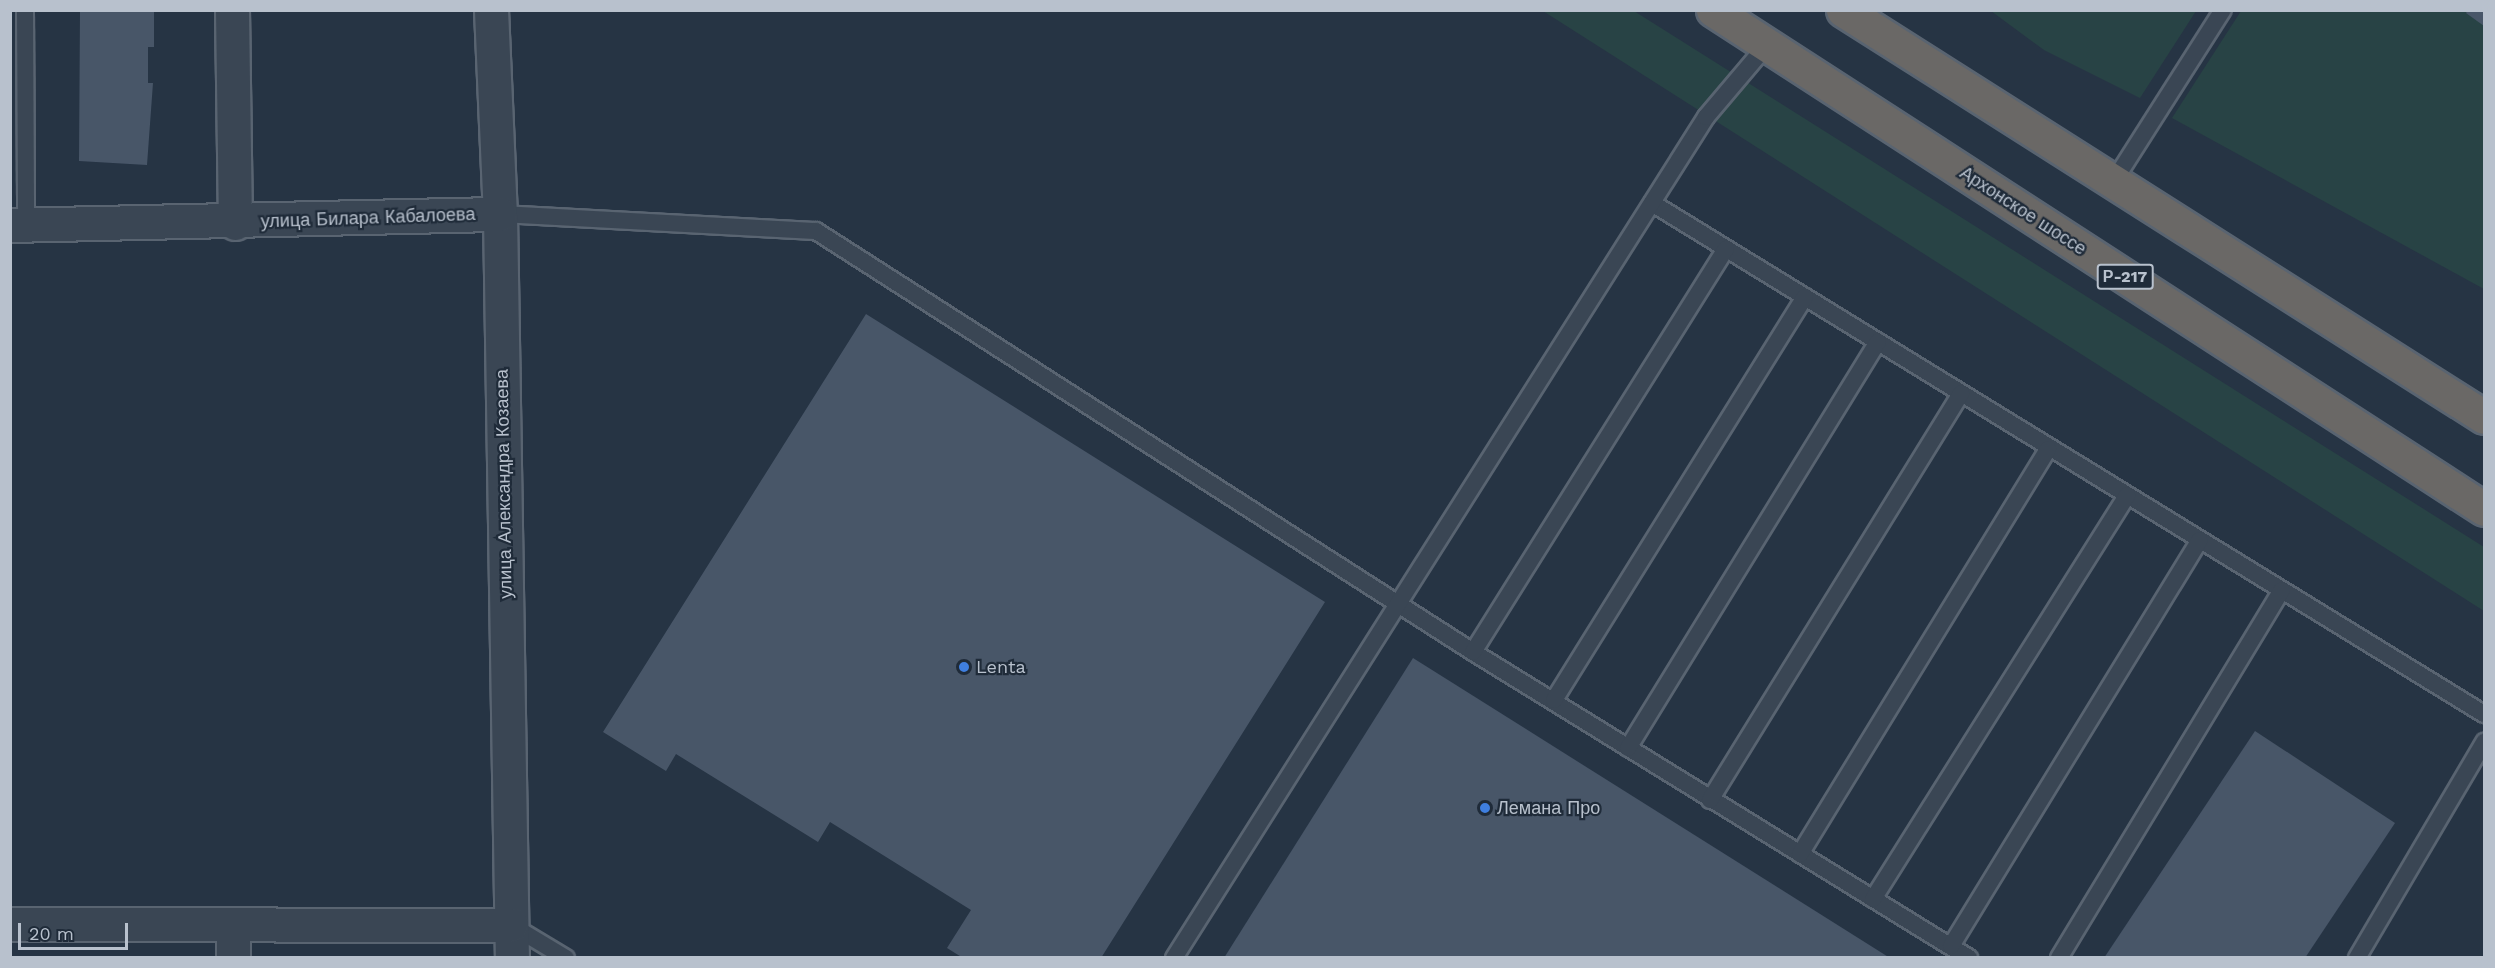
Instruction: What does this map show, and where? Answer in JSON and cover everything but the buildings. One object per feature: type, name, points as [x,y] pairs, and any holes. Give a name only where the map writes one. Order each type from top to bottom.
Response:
[{"type":"highway","name":"Архонское шоссе","points":[[1713,10],[2484,509]]},
{"type":"highway","points":[[1843,10],[1876,21],[2112,184],[2484,417]]},
{"type":"street","name":"улица Билара Кабалоева","points":[[232,10],[235,223]]},
{"type":"street","name":"улица Александра Козаева","points":[[491,10],[500,214],[512,957]]},
{"type":"street","name":"улица Билара Кабалоева","points":[[18,225],[235,223],[500,214]]},
{"type":"street","points":[[10,924],[511,925]]},
{"type":"street","points":[[233,925],[233,957]]},
{"type":"lane","points":[[18,225],[25,10]]},
{"type":"lane","points":[[2112,184],[2223,10]]},
{"type":"lane","points":[[1174,957],[1706,117],[1766,46]]},
{"type":"lane","points":[[1652,203],[2048,449],[2484,714]]},
{"type":"lane","points":[[500,214],[816,231],[1473,652],[1554,700],[1710,800],[1970,957]]},
{"type":"lane","points":[[1473,652],[1726,249]]},
{"type":"lane","points":[[1554,700],[1805,297]]},
{"type":"lane","points":[[1628,748],[1878,342]]},
{"type":"lane","points":[[1710,800],[1961,393]]},
{"type":"lane","points":[[1800,854],[2048,449]]},
{"type":"lane","points":[[1873,899],[2127,495]]},
{"type":"lane","points":[[1951,946],[2200,540]]},
{"type":"lane","points":[[2060,957],[2282,590]]},
{"type":"lane","points":[[2357,957],[2484,742]]},
{"type":"lane","points":[[511,925],[566,957]]},
{"type":"green space","points":[[1543,11],[1634,11],[2484,547],[2484,611]]},
{"type":"green space","points":[[1991,11],[2196,11],[2140,98],[2044,50]]},
{"type":"green space","points":[[2241,11],[2484,11],[2484,289],[2172,118]]},
{"type":"place","name":"Lenta","points":[[964,667]]},
{"type":"place","name":"Лемана Про","points":[[1485,808]]}]
